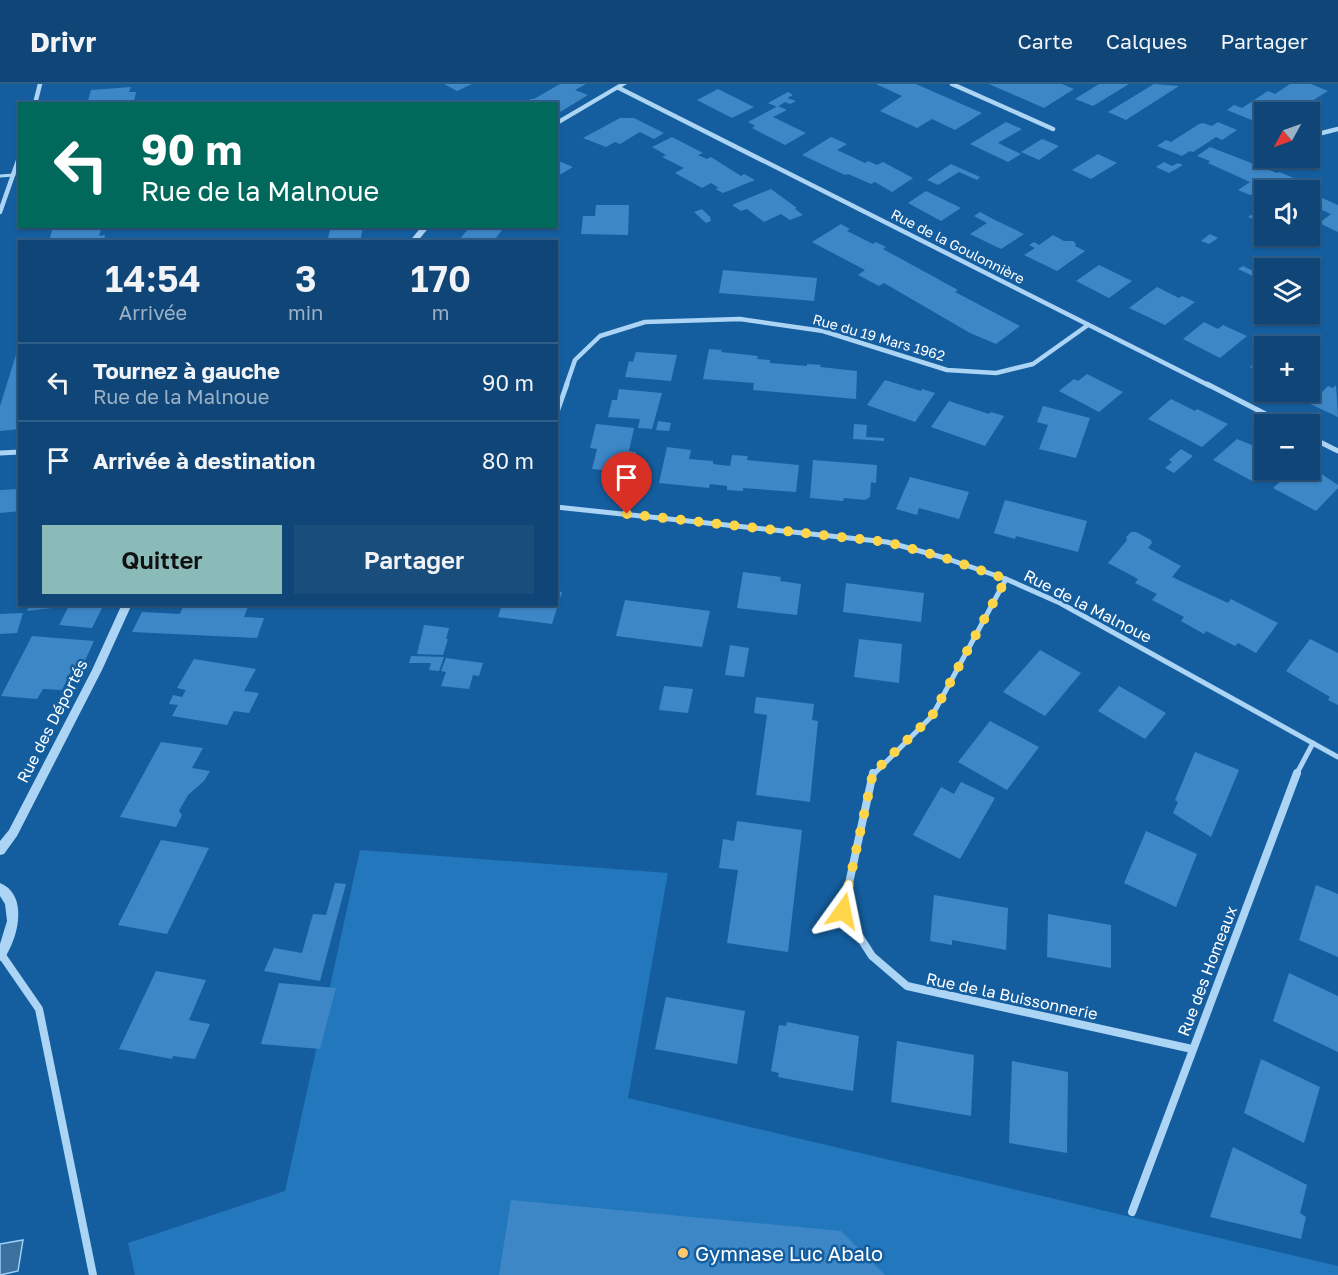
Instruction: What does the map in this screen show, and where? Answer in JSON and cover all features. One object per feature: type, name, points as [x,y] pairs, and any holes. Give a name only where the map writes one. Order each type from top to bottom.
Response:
[{"type":"street","points":[[36,102],[40,84]]},
{"type":"street","points":[[952,84],[1053,129]]},
{"type":"street","points":[[558,123],[622,86]]},
{"type":"street","name":"Rue de la Goulonnière","points":[[622,86],[1265,414]]},
{"type":"street","points":[[1320,134],[1338,129]]},
{"type":"street","points":[[0,212],[17,175]]},
{"type":"street","points":[[414,240],[425,228]]},
{"type":"street","name":"Rue du 19 Mars 1962","points":[[558,409],[575,360],[600,336],[645,322],[740,320],[824,331],[946,370],[996,373],[1033,364],[1088,325]]},
{"type":"street","points":[[1320,442],[1338,451]]},
{"type":"street","points":[[0,453],[18,452]]},
{"type":"street","name":"Rue de la Malnoue","points":[[558,507],[887,542],[945,558],[1006,579],[1060,603],[1338,757]]},
{"type":"street","name":"Rue de la Buissonnerie","points":[[1006,579],[932,716],[873,773],[843,911],[872,956],[907,986],[1192,1049]]},
{"type":"street","name":"Rue des Déportés","points":[[0,850],[13,833],[97,670],[126,606]]},
{"type":"street","name":"Rue des Homeaux","points":[[1132,1212],[1301,762],[1313,743]]},
{"type":"street","points":[[0,888],[13,906],[14,922],[9,939],[0,955],[39,1009],[93,1275]]},
{"type":"lane","points":[[0,176],[17,175]]},
{"type":"shaded area","points":[[360,850],[668,873],[628,1098],[1338,1266],[1338,1275],[135,1275],[128,1243],[285,1191]]},
{"type":"shaded area","points":[[23,1240],[18,1271],[0,1275],[0,1244]]},
{"type":"building","points":[[444,84],[472,84],[457,91]]},
{"type":"building","points":[[560,84],[586,84],[575,90],[588,95],[560,112],[558,102],[535,102],[529,99],[534,99]]},
{"type":"building","points":[[876,84],[916,84],[982,113],[955,130],[932,119],[917,128],[880,111],[902,96]]},
{"type":"building","points":[[989,84],[1062,84],[1074,89],[1044,108]]},
{"type":"building","points":[[1099,84],[1129,84],[1093,106],[1075,99]]},
{"type":"building","points":[[1154,84],[1179,86],[1126,120],[1108,112]]},
{"type":"building","points":[[1290,84],[1311,84],[1328,91],[1310,102],[1254,102],[1254,121],[1227,110],[1234,105],[1242,108],[1268,91],[1275,94]]},
{"type":"building","points":[[131,87],[129,92],[136,92],[134,101],[139,100],[138,102],[88,102],[91,90]]},
{"type":"building","points":[[718,89],[754,107],[732,118],[697,100]]},
{"type":"building","points":[[788,92],[793,95],[787,98],[796,101],[790,104],[785,102],[777,107],[768,103]]},
{"type":"building","points":[[778,106],[787,110],[773,117],[806,133],[785,145],[752,128],[755,126],[748,122]]},
{"type":"building","points":[[620,118],[634,118],[664,133],[654,139],[640,132],[620,144],[615,142],[606,147],[583,138]]},
{"type":"building","points":[[1006,122],[1022,129],[998,143],[1021,154],[1008,162],[970,144]]},
{"type":"building","points":[[1218,122],[1237,130],[1222,140],[1216,137],[1193,152],[1190,151],[1182,156],[1157,146],[1166,140],[1171,142],[1199,124],[1212,126]]},
{"type":"building","points":[[672,137],[703,153],[698,155],[707,159],[711,157],[741,176],[744,174],[755,180],[723,193],[715,189],[719,188],[711,183],[702,188],[675,173],[684,168],[662,157],[666,155],[652,147]]},
{"type":"building","points":[[831,137],[847,144],[837,150],[865,163],[868,161],[877,165],[883,162],[913,178],[892,192],[875,182],[871,184],[848,174],[845,175],[802,155]]},
{"type":"building","points":[[1042,139],[1059,146],[1039,160],[1021,152]]},
{"type":"building","points":[[1210,147],[1254,164],[1254,168],[1279,172],[1298,180],[1254,180],[1254,194],[1250,195],[1238,190],[1250,182],[1197,156]]},
{"type":"building","points":[[1098,154],[1117,163],[1091,179],[1072,170]]},
{"type":"building","points":[[558,161],[573,167],[558,176]]},
{"type":"building","points":[[1164,162],[1172,166],[1178,163],[1183,165],[1169,173],[1156,167]]},
{"type":"building","points":[[951,164],[980,177],[977,180],[959,172],[938,185],[927,180]]},
{"type":"building","points":[[771,189],[803,215],[790,220],[781,214],[764,222],[747,209],[741,211],[732,205]]},
{"type":"building","points":[[926,191],[961,208],[941,221],[908,203]]},
{"type":"building","points":[[1322,198],[1338,205],[1338,232],[1320,223],[1331,214],[1320,209]]},
{"type":"building","points":[[596,205],[629,205],[628,235],[581,234],[583,216],[595,216]]},
{"type":"building","points":[[702,209],[711,221],[706,223],[694,212]]},
{"type":"building","points":[[980,212],[1024,234],[1001,249],[970,234],[987,223],[974,216]]},
{"type":"building","points":[[841,224],[850,229],[847,231],[873,244],[876,242],[886,247],[883,249],[958,290],[955,292],[1020,326],[996,344],[970,333],[884,283],[879,286],[858,275],[865,270],[812,242]]},
{"type":"building","points":[[52,228],[101,228],[99,236],[105,235],[104,240],[50,240]]},
{"type":"building","points":[[330,228],[363,228],[361,238],[356,240],[324,240],[328,238]]},
{"type":"building","points":[[469,228],[504,228],[494,240],[459,240]]},
{"type":"building","points":[[1210,234],[1218,238],[1209,244],[1201,241]]},
{"type":"building","points":[[1053,235],[1064,241],[1073,241],[1075,246],[1085,251],[1057,271],[1024,255],[1035,248],[1029,245],[1034,242],[1039,245]]},
{"type":"building","points":[[1099,265],[1132,281],[1109,298],[1076,281]]},
{"type":"building","points":[[1243,266],[1254,271],[1254,277],[1238,269]]},
{"type":"building","points":[[723,270],[817,278],[814,301],[719,293]]},
{"type":"building","points":[[1157,287],[1179,298],[1182,296],[1195,302],[1165,325],[1129,308]]},
{"type":"building","points":[[1204,322],[1218,329],[1223,325],[1247,336],[1220,358],[1183,339]]},
{"type":"building","points":[[18,348],[18,429],[0,431],[0,406]]},
{"type":"building","points":[[709,349],[758,356],[757,359],[770,360],[770,363],[821,365],[820,367],[857,371],[856,399],[753,390],[754,383],[703,379]]},
{"type":"building","points":[[636,352],[677,355],[671,381],[625,377],[629,361],[633,362]]},
{"type":"building","points":[[1087,374],[1123,392],[1099,412],[1059,391],[1074,379],[1078,381]]},
{"type":"building","points":[[885,380],[935,393],[915,422],[867,405]]},
{"type":"building","points":[[1336,385],[1338,417],[1310,404],[1320,402],[1320,394],[1328,386],[1333,388]]},
{"type":"building","points":[[619,389],[662,393],[652,429],[638,428],[640,419],[608,417],[612,400],[617,400]]},
{"type":"building","points":[[1171,399],[1228,424],[1202,447],[1148,419]]},
{"type":"building","points":[[949,401],[989,414],[991,412],[1004,416],[985,446],[931,427]]},
{"type":"building","points":[[1043,406],[1090,418],[1076,458],[1039,449],[1048,425],[1037,422]]},
{"type":"building","points":[[658,421],[671,423],[669,431],[656,430]]},
{"type":"building","points":[[596,424],[634,428],[629,451],[636,452],[631,473],[592,469],[597,449],[590,448]]},
{"type":"building","points":[[854,424],[867,425],[866,437],[884,438],[884,441],[853,439]]},
{"type":"building","points":[[1237,439],[1254,446],[1254,480],[1256,480],[1254,482],[1213,460]]},
{"type":"building","points":[[667,447],[691,450],[689,459],[713,461],[713,464],[730,466],[732,455],[748,456],[747,460],[799,465],[796,492],[743,488],[743,491],[727,490],[727,486],[710,484],[709,488],[659,483]]},
{"type":"building","points":[[1181,449],[1193,456],[1174,473],[1165,468],[1172,462],[1169,460]]},
{"type":"building","points":[[813,460],[877,465],[876,483],[871,482],[870,497],[865,500],[844,498],[843,501],[810,498]]},
{"type":"building","points":[[1320,473],[1338,485],[1338,488],[1316,511],[1273,488],[1282,480],[1320,480]]},
{"type":"building","points":[[910,477],[969,492],[959,519],[919,508],[917,515],[896,509]]},
{"type":"building","points":[[18,489],[18,511],[0,513],[0,490]]},
{"type":"building","points":[[1005,500],[1087,521],[1078,552],[1016,536],[1015,539],[994,533]]},
{"type":"building","points":[[1131,532],[1136,532],[1151,540],[1152,543],[1148,548],[1181,566],[1172,577],[1228,603],[1231,599],[1278,623],[1256,653],[1238,643],[1235,646],[1206,631],[1204,634],[1181,621],[1184,617],[1152,600],[1157,594],[1135,583],[1138,579],[1108,563]]},
{"type":"building","points":[[743,572],[781,577],[780,581],[801,584],[797,615],[737,608]]},
{"type":"building","points":[[846,583],[924,593],[921,622],[843,612]]},
{"type":"building","points":[[558,591],[562,592],[558,605]]},
{"type":"building","points":[[625,600],[710,611],[702,647],[616,636]]},
{"type":"building","points":[[29,606],[69,606],[27,611]]},
{"type":"building","points":[[69,606],[102,608],[92,628],[59,625]]},
{"type":"building","points":[[183,606],[248,606],[244,617],[264,618],[257,638],[132,632],[142,612],[180,614]]},
{"type":"building","points":[[501,606],[558,606],[552,624],[498,617]]},
{"type":"building","points":[[23,613],[17,633],[0,634],[0,614]]},
{"type":"building","points":[[424,625],[449,628],[443,655],[417,654]]},
{"type":"building","points":[[32,636],[94,641],[82,667],[73,667],[62,690],[43,689],[37,699],[1,696]]},
{"type":"building","points":[[859,639],[902,644],[899,683],[854,677]]},
{"type":"building","points":[[1310,639],[1338,653],[1338,705],[1328,700],[1330,697],[1286,671]]},
{"type":"building","points":[[730,645],[749,648],[744,677],[725,675]]},
{"type":"building","points":[[1040,650],[1081,673],[1045,716],[1003,692]]},
{"type":"building","points":[[411,656],[444,657],[439,671],[429,670],[431,663],[409,663]]},
{"type":"building","points":[[446,658],[483,663],[479,676],[473,675],[469,689],[441,686],[446,672],[441,671]]},
{"type":"building","points":[[194,659],[256,669],[244,691],[259,693],[249,713],[234,711],[227,725],[172,716],[178,705],[169,704],[173,695],[182,697],[186,690],[177,688]]},
{"type":"building","points":[[664,686],[693,689],[688,713],[659,710]]},
{"type":"building","points":[[1119,686],[1166,713],[1145,739],[1098,711]]},
{"type":"building","points":[[756,697],[814,704],[812,720],[818,721],[810,802],[756,795],[767,715],[754,713]]},
{"type":"building","points":[[990,721],[1039,747],[1007,790],[958,762]]},
{"type":"building","points":[[161,742],[203,748],[192,768],[210,771],[204,781],[188,795],[179,811],[182,815],[176,827],[120,817]]},
{"type":"building","points":[[1195,752],[1239,770],[1211,837],[1173,813],[1178,802],[1175,800]]},
{"type":"building","points":[[961,782],[995,798],[960,859],[913,835],[941,787],[954,794]]},
{"type":"building","points":[[737,821],[802,830],[788,952],[727,943],[738,870],[719,868],[723,839],[734,841]]},
{"type":"building","points":[[1146,831],[1197,854],[1176,907],[1124,883]]},
{"type":"building","points":[[161,840],[209,848],[167,934],[118,925]]},
{"type":"building","points":[[335,883],[346,884],[320,981],[264,971],[274,948],[302,953],[313,914],[326,915]]},
{"type":"building","points":[[1316,885],[1338,894],[1338,957],[1299,940]]},
{"type":"building","points":[[934,895],[1008,908],[1006,950],[952,940],[952,945],[930,941]]},
{"type":"building","points":[[1048,914],[1111,925],[1111,968],[1047,957]]},
{"type":"building","points":[[156,971],[206,980],[189,1020],[210,1024],[195,1059],[173,1056],[172,1059],[119,1049]]},
{"type":"building","points":[[1289,973],[1338,996],[1338,1052],[1273,1021]]},
{"type":"building","points":[[279,983],[336,988],[320,1049],[261,1044]]},
{"type":"building","points":[[666,997],[745,1011],[737,1064],[655,1049]]},
{"type":"building","points":[[787,1022],[859,1036],[853,1091],[778,1077],[779,1073],[771,1071],[779,1025],[786,1026]]},
{"type":"building","points":[[897,1041],[974,1055],[971,1116],[891,1102]]},
{"type":"building","points":[[1261,1059],[1320,1087],[1304,1143],[1244,1113]]},
{"type":"building","points":[[1012,1061],[1068,1072],[1067,1153],[1009,1143]]},
{"type":"building","points":[[1233,1147],[1307,1185],[1300,1213],[1306,1217],[1301,1239],[1210,1217]]},
{"type":"building","name":"Gymnase Luc Abalo","points":[[511,1200],[841,1231],[885,1275],[499,1275]]},
{"type":"place","name":"Gymnase Luc Abalo","points":[[683,1253]]},
{"type":"route","points":[[627,514],[887,542],[945,558],[1006,579],[932,716],[873,773],[843,911]]}]
